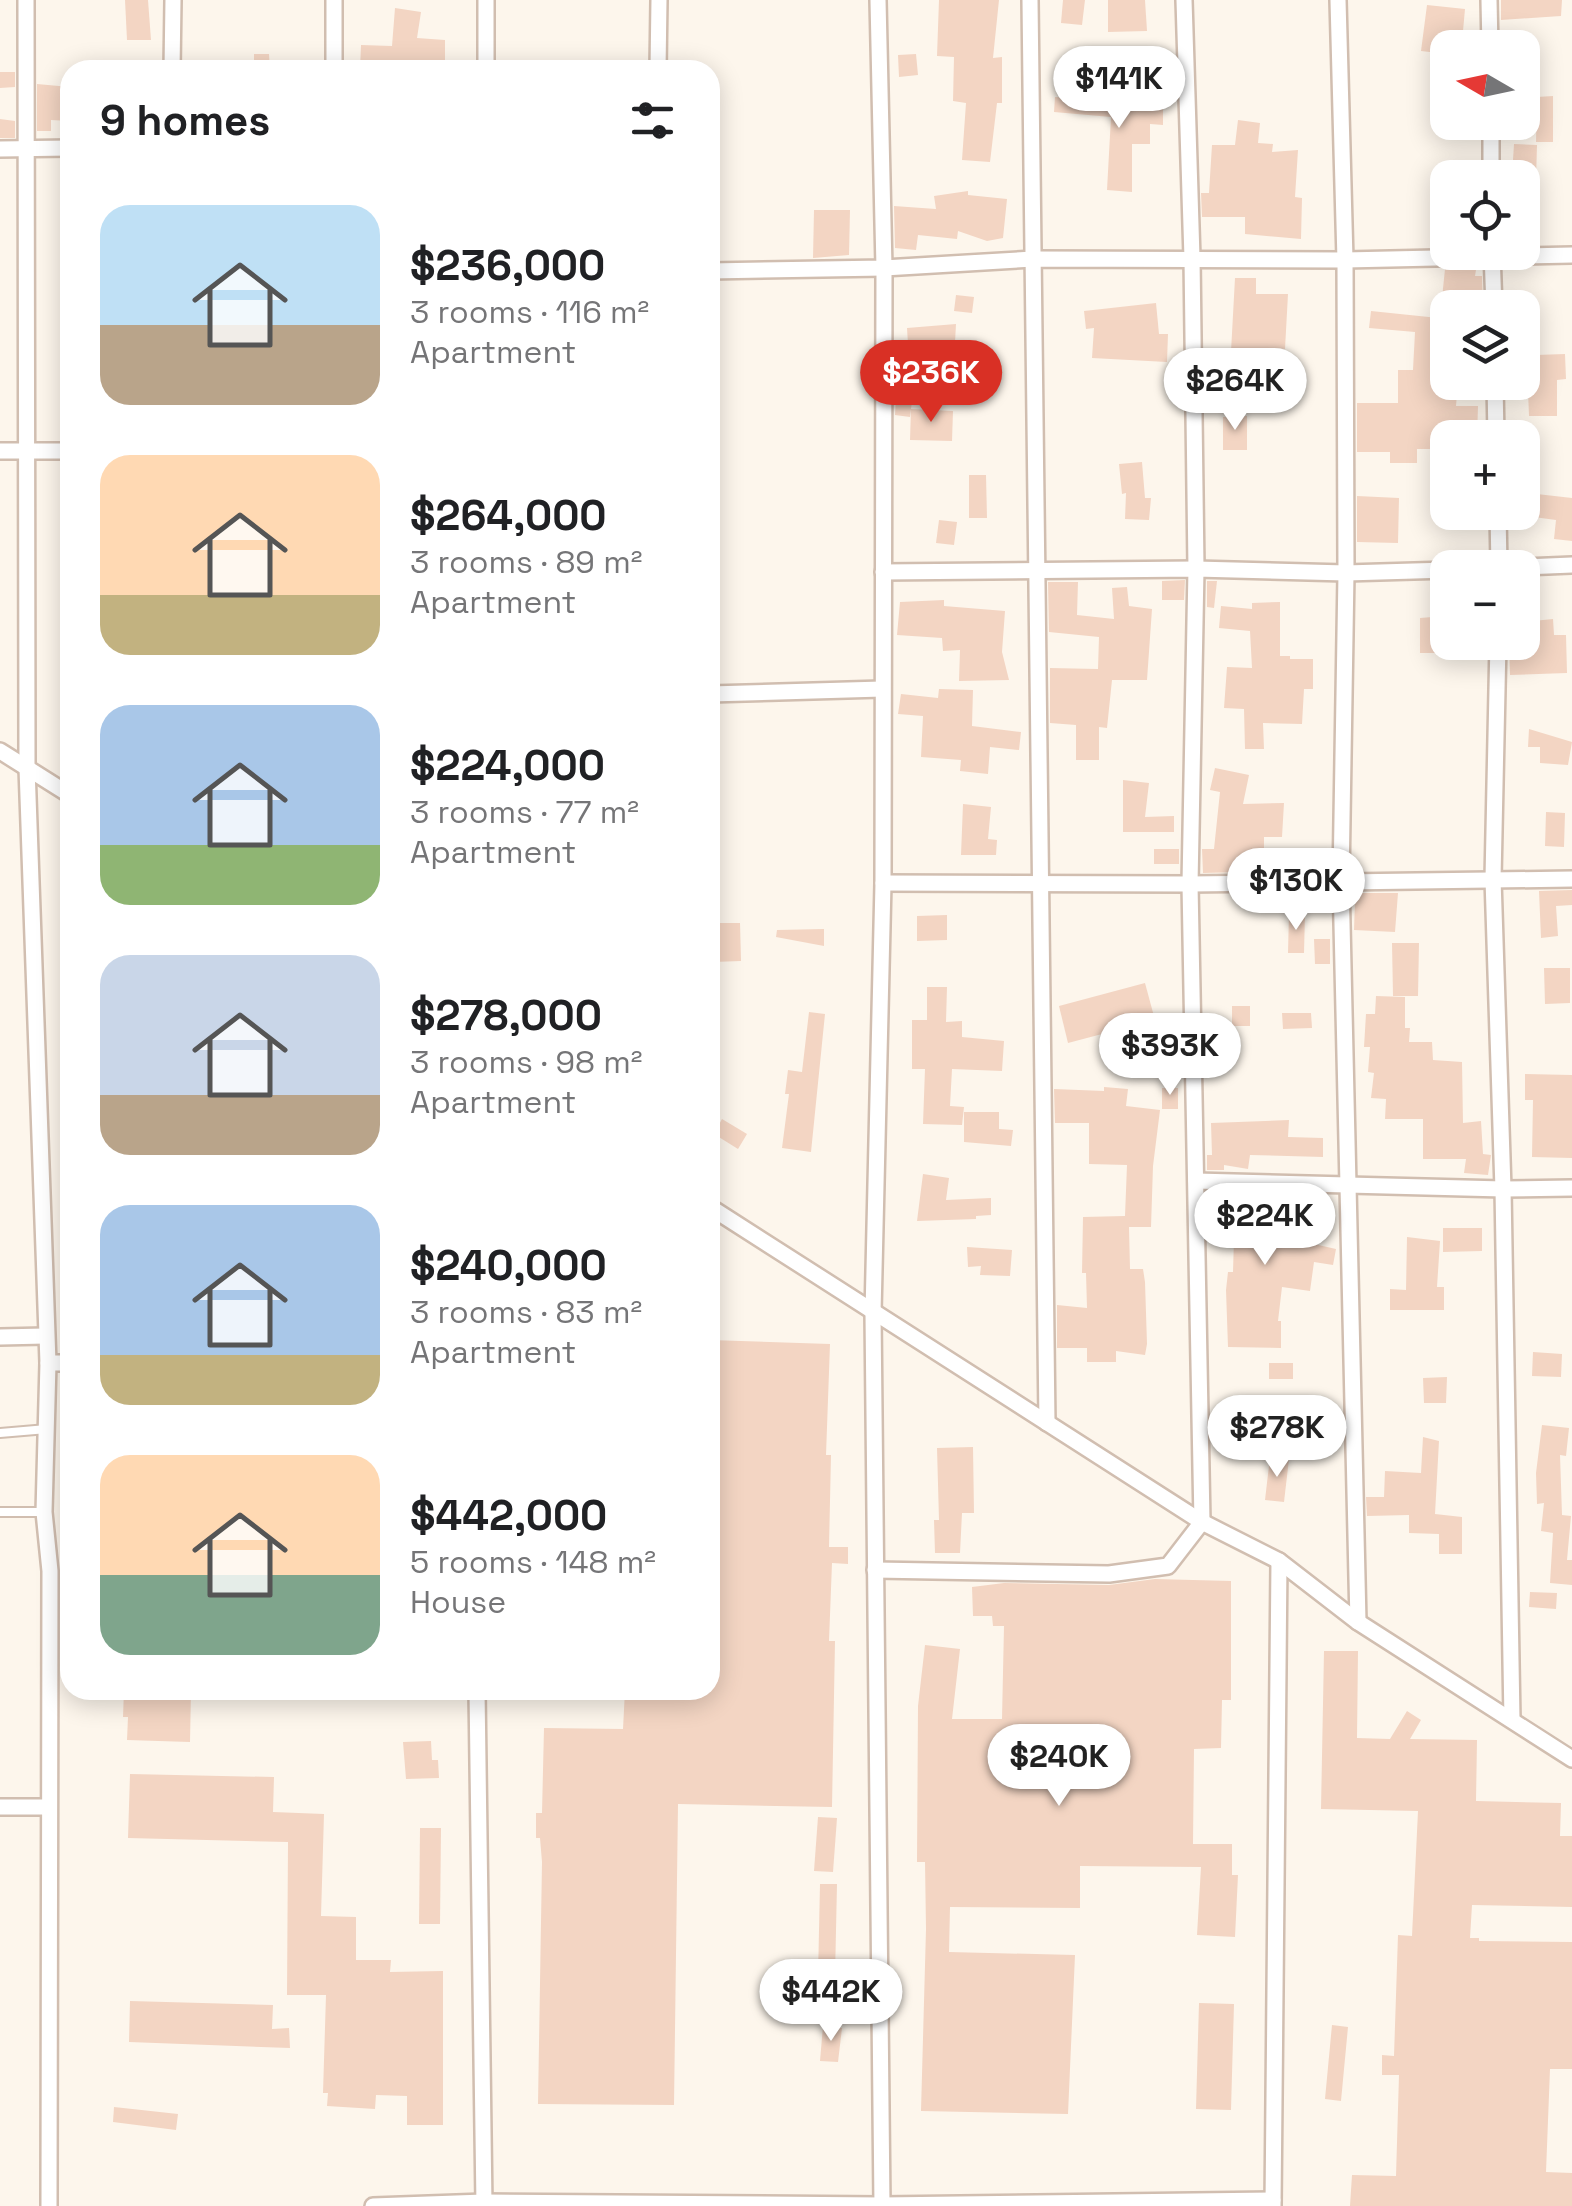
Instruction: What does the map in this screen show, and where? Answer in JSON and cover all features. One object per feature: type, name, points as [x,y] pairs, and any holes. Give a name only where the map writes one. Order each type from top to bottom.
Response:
[{"type":"street","points":[[26,0],[27,768],[48,1363],[44,1512],[50,1571],[49,2206]]},
{"type":"street","points":[[172,0],[172,60]]},
{"type":"street","points":[[334,0],[334,60]]},
{"type":"street","points":[[486,0],[486,60]]},
{"type":"street","points":[[658,60],[659,0]]},
{"type":"street","points":[[878,0],[884,268],[883,883],[872,1312],[882,2206]]},
{"type":"street","points":[[1030,0],[1048,1423]]},
{"type":"street","points":[[875,1570],[1109,1574],[1168,1566],[1202,1522],[1190,884],[1196,569],[1184,0]]},
{"type":"street","points":[[1338,0],[1345,260],[1346,574],[1341,880],[1358,1622]]},
{"type":"street","points":[[1489,0],[1490,30]]},
{"type":"street","points":[[0,149],[60,148]]},
{"type":"street","points":[[1540,255],[1572,255]]},
{"type":"street","points":[[720,271],[884,268],[1033,259],[1430,257]]},
{"type":"street","points":[[0,451],[60,451]]},
{"type":"street","points":[[1540,566],[1572,565]]},
{"type":"street","points":[[883,572],[1196,569],[1346,574],[1430,571]]},
{"type":"street","points":[[1498,660],[1492,879],[1503,1189],[1512,1720]]},
{"type":"street","points":[[720,694],[882,689]]},
{"type":"street","points":[[0,751],[60,789]]},
{"type":"street","points":[[883,883],[1572,879]]},
{"type":"street","points":[[1196,1181],[1572,1188]]},
{"type":"street","points":[[720,1214],[1202,1522],[1279,1561],[1358,1622],[1572,1759]]},
{"type":"street","points":[[0,1336],[46,1336]]},
{"type":"street","points":[[48,1363],[60,1363]]},
{"type":"street","points":[[373,2206],[1273,2203],[1279,1561]]},
{"type":"street","points":[[50,1571],[60,1570]]},
{"type":"street","points":[[477,1700],[484,2204]]},
{"type":"street","points":[[0,1808],[48,1808]]},
{"type":"lane","points":[[0,1433],[47,1430]]},
{"type":"lane","points":[[0,1512],[44,1512]]},
{"type":"building","points":[[125,0],[148,0],[151,40],[127,40]]},
{"type":"building","points":[[939,0],[999,0],[993,58],[1002,57],[1002,103],[997,103],[990,162],[962,160],[966,103],[953,101],[954,57],[937,56]]},
{"type":"building","points":[[1063,0],[1085,0],[1082,25],[1061,23]]},
{"type":"building","points":[[1108,0],[1145,0],[1147,31],[1108,32]]},
{"type":"building","points":[[1501,0],[1562,0],[1561,16],[1501,20]]},
{"type":"building","points":[[1427,5],[1465,9],[1463,30],[1430,30],[1430,52],[1421,51]]},
{"type":"building","points":[[395,8],[421,12],[417,38],[445,40],[445,60],[360,60],[361,45],[392,46]]},
{"type":"building","points":[[254,54],[269,54],[269,60],[254,60]]},
{"type":"building","points":[[916,54],[918,75],[899,77],[898,55]]},
{"type":"building","points":[[0,72],[15,72],[15,87],[0,88]]},
{"type":"building","points":[[37,84],[60,86],[60,120],[51,120],[51,131],[37,131]]},
{"type":"building","points":[[1553,96],[1553,142],[1536,142],[1540,140],[1540,97]]},
{"type":"building","points":[[1055,97],[1163,104],[1163,125],[1150,124],[1150,144],[1132,144],[1132,192],[1107,190],[1111,117],[1054,112]]},
{"type":"building","points":[[0,119],[15,121],[15,138],[0,138]]},
{"type":"building","points":[[1238,120],[1260,123],[1258,143],[1273,144],[1272,152],[1298,150],[1295,197],[1302,198],[1301,239],[1245,234],[1245,217],[1202,217],[1201,193],[1209,193],[1212,145],[1235,145]]},
{"type":"building","points":[[1514,144],[1537,145],[1537,160],[1513,160]]},
{"type":"building","points":[[968,191],[968,195],[1007,199],[1003,238],[987,241],[958,231],[957,239],[918,235],[916,250],[895,248],[894,206],[936,209],[934,196]]},
{"type":"building","points":[[814,210],[850,210],[849,255],[813,258]]},
{"type":"building","points":[[1445,270],[1476,270],[1475,276],[1482,276],[1482,290],[1443,290]]},
{"type":"building","points":[[1235,278],[1256,278],[1256,294],[1288,294],[1285,349],[1274,348],[1273,372],[1230,370]]},
{"type":"building","points":[[956,295],[974,297],[972,313],[954,311]]},
{"type":"building","points":[[1156,303],[1159,334],[1168,334],[1167,362],[1092,358],[1094,328],[1086,329],[1084,311]]},
{"type":"building","points":[[1371,311],[1430,317],[1430,400],[1456,400],[1456,406],[1478,406],[1478,420],[1430,420],[1430,449],[1417,449],[1417,463],[1390,463],[1390,452],[1357,452],[1357,403],[1398,403],[1398,370],[1413,370],[1415,332],[1369,328]]},
{"type":"building","points":[[956,324],[954,361],[909,361],[907,328]]},
{"type":"building","points":[[1565,354],[1566,379],[1557,380],[1557,416],[1529,416],[1528,400],[1540,400],[1540,355]]},
{"type":"building","points":[[896,399],[912,401],[910,417],[895,415]]},
{"type":"building","points":[[911,409],[953,411],[952,441],[910,440]]},
{"type":"building","points":[[1247,416],[1247,450],[1223,450],[1223,417]]},
{"type":"building","points":[[1142,462],[1145,498],[1151,498],[1149,520],[1125,519],[1126,493],[1122,494],[1119,464]]},
{"type":"building","points":[[969,475],[986,475],[987,518],[969,518]]},
{"type":"building","points":[[1540,494],[1572,498],[1572,541],[1554,539],[1556,520],[1540,518]]},
{"type":"building","points":[[1357,496],[1399,498],[1398,543],[1357,542]]},
{"type":"building","points":[[939,520],[957,522],[954,545],[936,543]]},
{"type":"building","points":[[1185,580],[1184,600],[1162,600],[1162,581]]},
{"type":"building","points":[[1207,581],[1217,581],[1214,608],[1207,607]]},
{"type":"building","points":[[1048,582],[1078,582],[1077,615],[1114,619],[1112,588],[1127,587],[1129,606],[1152,609],[1147,680],[1112,680],[1107,728],[1099,727],[1099,760],[1076,760],[1076,725],[1050,723],[1050,668],[1098,669],[1099,637],[1049,632]]},
{"type":"building","points":[[944,600],[944,606],[1005,611],[1002,652],[1009,680],[959,681],[960,650],[943,651],[942,638],[897,635],[900,602]]},
{"type":"building","points":[[1280,602],[1280,656],[1313,659],[1313,689],[1304,689],[1302,724],[1263,723],[1264,749],[1245,749],[1244,709],[1224,708],[1227,667],[1252,668],[1250,631],[1219,628],[1221,606],[1252,609],[1252,603]]},
{"type":"building","points":[[1430,617],[1430,653],[1420,653],[1420,618]]},
{"type":"building","points":[[1553,619],[1554,635],[1566,635],[1567,673],[1510,675],[1510,660],[1540,660],[1540,620]]},
{"type":"building","points":[[939,689],[973,690],[972,726],[1021,732],[1019,750],[990,747],[988,774],[960,771],[961,760],[921,757],[923,716],[898,714],[901,694],[938,698]]},
{"type":"building","points":[[1529,729],[1572,742],[1568,765],[1540,763],[1540,747],[1528,747]]},
{"type":"building","points":[[1215,768],[1249,775],[1243,804],[1284,803],[1282,837],[1264,837],[1264,864],[1241,864],[1241,872],[1203,873],[1202,849],[1214,849],[1220,792],[1210,790]]},
{"type":"building","points":[[1123,780],[1149,783],[1145,817],[1174,816],[1174,832],[1123,832]]},
{"type":"building","points":[[963,804],[991,807],[988,839],[997,840],[996,855],[961,855]]},
{"type":"building","points":[[1546,812],[1565,813],[1564,847],[1545,846]]},
{"type":"building","points":[[1154,849],[1179,849],[1179,864],[1154,864]]},
{"type":"building","points":[[1572,890],[1572,905],[1556,906],[1558,936],[1541,938],[1539,891]]},
{"type":"building","points":[[1353,893],[1398,893],[1395,932],[1354,930]]},
{"type":"building","points":[[1289,913],[1305,914],[1304,953],[1288,953]]},
{"type":"building","points":[[947,915],[947,940],[917,941],[917,916]]},
{"type":"building","points":[[720,923],[740,923],[741,961],[720,962]]},
{"type":"building","points":[[824,929],[824,946],[776,937],[777,930]]},
{"type":"building","points":[[1314,939],[1330,939],[1330,964],[1315,964]]},
{"type":"building","points":[[1392,943],[1419,943],[1418,996],[1393,996]]},
{"type":"building","points":[[1544,968],[1570,968],[1570,1003],[1545,1004]]},
{"type":"building","points":[[1145,983],[1155,1020],[1068,1043],[1059,1006]]},
{"type":"building","points":[[927,987],[947,987],[946,1022],[962,1021],[962,1037],[1004,1041],[1002,1071],[952,1069],[950,1106],[964,1107],[962,1125],[923,1124],[925,1069],[912,1069],[912,1020],[927,1020]]},
{"type":"building","points":[[1376,996],[1405,997],[1409,1042],[1432,1042],[1433,1060],[1462,1062],[1463,1123],[1481,1121],[1483,1154],[1491,1155],[1488,1175],[1464,1173],[1466,1159],[1423,1159],[1423,1119],[1385,1119],[1386,1099],[1371,1098],[1374,1073],[1368,1072],[1370,1047],[1364,1047],[1366,1014],[1375,1014]]},
{"type":"building","points":[[1232,1006],[1250,1006],[1250,1026],[1232,1026]]},
{"type":"building","points":[[809,1012],[825,1014],[811,1152],[782,1148],[788,1070],[802,1072]]},
{"type":"building","points":[[1282,1013],[1311,1013],[1312,1028],[1283,1029]]},
{"type":"building","points":[[1525,1074],[1572,1075],[1572,1158],[1532,1157],[1533,1100],[1525,1100]]},
{"type":"building","points":[[1104,1087],[1128,1089],[1126,1106],[1160,1110],[1151,1227],[1129,1227],[1130,1269],[1143,1269],[1145,1282],[1147,1344],[1145,1355],[1116,1351],[1116,1362],[1087,1362],[1087,1348],[1057,1348],[1057,1305],[1087,1308],[1086,1273],[1082,1273],[1083,1217],[1125,1216],[1127,1165],[1089,1164],[1089,1123],[1055,1123],[1054,1089],[1104,1091]]},
{"type":"building","points":[[1162,1088],[1178,1088],[1178,1109],[1162,1109]]},
{"type":"building","points":[[964,1112],[999,1112],[999,1129],[1013,1130],[1011,1146],[964,1142]]},
{"type":"building","points":[[722,1119],[747,1134],[738,1149],[720,1138]]},
{"type":"building","points":[[1289,1120],[1288,1137],[1323,1138],[1323,1157],[1250,1155],[1248,1169],[1224,1165],[1224,1170],[1207,1170],[1207,1155],[1212,1155],[1211,1123]]},
{"type":"building","points":[[923,1174],[949,1178],[946,1200],[991,1198],[991,1215],[917,1221]]},
{"type":"building","points":[[1207,1193],[1223,1193],[1222,1210],[1267,1212],[1267,1194],[1283,1195],[1283,1208],[1303,1207],[1305,1242],[1336,1249],[1333,1265],[1314,1262],[1310,1291],[1282,1287],[1278,1321],[1281,1348],[1228,1347],[1226,1290],[1228,1272],[1233,1272],[1234,1238],[1217,1236],[1220,1210],[1207,1209]]},
{"type":"building","points":[[1443,1228],[1482,1228],[1482,1251],[1443,1252]]},
{"type":"building","points":[[1407,1237],[1440,1241],[1437,1287],[1444,1287],[1444,1310],[1390,1310],[1390,1289],[1406,1290]]},
{"type":"building","points":[[967,1247],[1012,1250],[1010,1276],[980,1275],[981,1266],[968,1267]]},
{"type":"building","points":[[720,1340],[830,1344],[826,1455],[831,1455],[829,1547],[848,1547],[848,1564],[832,1563],[832,1807],[678,1804],[674,2105],[538,2104],[542,1862],[540,1838],[536,1838],[536,1813],[542,1813],[544,1728],[623,1729],[624,1700],[720,1700]]},
{"type":"building","points":[[1533,1352],[1562,1354],[1561,1377],[1532,1376]]},
{"type":"building","points":[[1269,1363],[1293,1363],[1293,1379],[1269,1379]]},
{"type":"building","points":[[1447,1377],[1446,1403],[1424,1403],[1423,1378]]},
{"type":"building","points":[[1542,1425],[1569,1428],[1566,1456],[1560,1455],[1562,1515],[1571,1516],[1567,1560],[1572,1560],[1572,1585],[1550,1583],[1553,1533],[1541,1531],[1544,1503],[1537,1504]]},
{"type":"building","points":[[1423,1437],[1439,1441],[1435,1514],[1462,1517],[1462,1554],[1439,1554],[1439,1534],[1409,1533],[1409,1515],[1367,1516],[1366,1497],[1384,1497],[1385,1471],[1421,1473]]},
{"type":"building","points":[[973,1447],[974,1513],[962,1513],[960,1553],[935,1553],[934,1520],[939,1520],[937,1448]]},
{"type":"building","points":[[1270,1457],[1289,1459],[1284,1502],[1265,1500]]},
{"type":"building","points":[[1155,1579],[1231,1581],[1231,1700],[1222,1700],[1221,1748],[1194,1749],[1193,1844],[1232,1844],[1232,1875],[1238,1875],[1235,1937],[1197,1935],[1201,1867],[1080,1866],[1080,1908],[950,1907],[949,1952],[1075,1955],[1068,2114],[921,2111],[926,1929],[925,1862],[917,1862],[918,1706],[925,1645],[960,1649],[952,1719],[1002,1719],[1004,1626],[993,1626],[992,1616],[973,1616],[972,1587],[1004,1583],[1109,1585]]},
{"type":"building","points":[[1530,1592],[1557,1593],[1556,1609],[1529,1607]]},
{"type":"building","points":[[1324,1651],[1358,1651],[1357,1738],[1390,1739],[1407,1711],[1421,1720],[1410,1739],[1477,1740],[1476,1801],[1561,1803],[1560,1836],[1572,1836],[1572,1907],[1472,1905],[1470,1938],[1572,1942],[1572,2069],[1550,2069],[1546,2172],[1572,2173],[1572,2206],[1350,2206],[1352,2175],[1396,2176],[1399,2075],[1382,2075],[1382,2055],[1394,2056],[1398,1935],[1412,1936],[1418,1811],[1321,1809]]},
{"type":"building","points":[[124,1700],[191,1700],[190,1742],[127,1740],[128,1717],[123,1717]]},
{"type":"building","points":[[431,1741],[432,1760],[438,1760],[439,1778],[406,1779],[403,1742]]},
{"type":"building","points":[[130,1774],[274,1777],[273,1812],[324,1814],[321,1916],[356,1917],[356,1960],[391,1960],[390,1972],[443,1971],[443,2125],[407,2125],[407,2096],[376,2095],[375,2109],[327,2106],[328,2093],[323,2093],[326,1995],[287,1995],[288,1842],[128,1838]]},
{"type":"building","points":[[818,1817],[837,1818],[833,1872],[814,1871]]},
{"type":"building","points":[[420,1828],[441,1828],[440,1924],[419,1924]]},
{"type":"building","points":[[820,1884],[837,1884],[834,2023],[817,2023]]},
{"type":"building","points":[[130,2001],[273,2005],[272,2029],[289,2028],[290,2048],[129,2042]]},
{"type":"building","points":[[1199,2003],[1234,2004],[1231,2110],[1196,2109]]},
{"type":"building","points":[[1332,2025],[1348,2027],[1341,2101],[1325,2099]]},
{"type":"building","points":[[823,2026],[842,2028],[838,2062],[820,2061]]},
{"type":"building","points":[[114,2107],[178,2114],[176,2130],[113,2122]]}]
